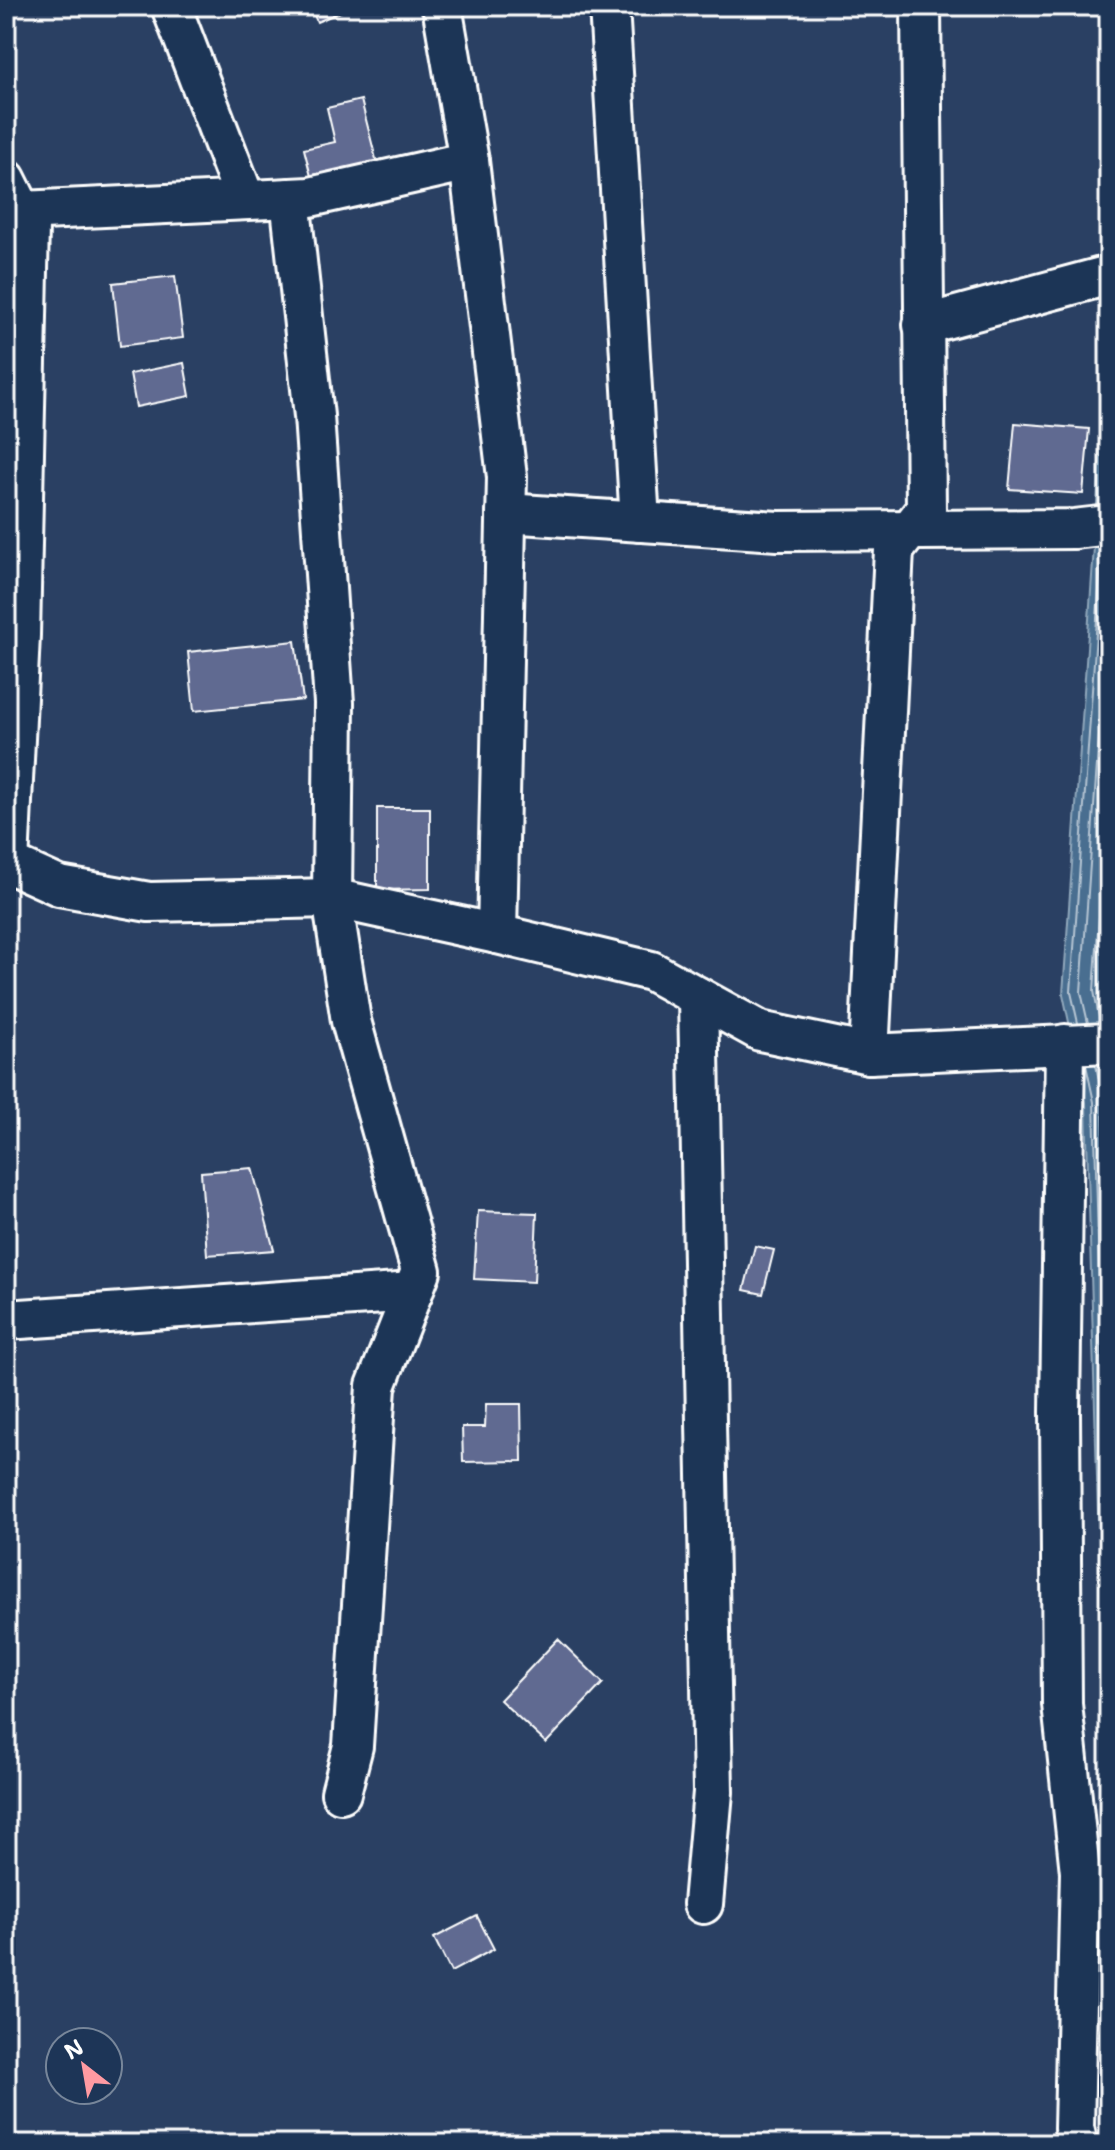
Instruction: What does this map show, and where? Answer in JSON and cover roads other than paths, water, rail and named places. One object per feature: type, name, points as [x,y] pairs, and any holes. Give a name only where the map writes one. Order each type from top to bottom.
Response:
[{"type":"street","points":[[171,6],[245,199]]},
{"type":"street","points":[[442,6],[469,161],[507,477],[497,934]]},
{"type":"street","points":[[609,6],[640,522]]},
{"type":"street","points":[[869,1054],[894,550],[926,509],[921,6]]},
{"type":"street","points":[[469,161],[310,197],[245,199],[14,195],[29,225],[20,635],[7,863],[59,886],[149,902],[332,898],[497,934],[651,971],[760,1031],[869,1054],[1109,1043]]},
{"type":"street","points":[[290,198],[314,416],[334,703],[332,898],[351,1021],[421,1271],[376,1386],[353,1746],[341,1793]]},
{"type":"street","points":[[923,325],[1109,275]]},
{"type":"street","points":[[506,513],[778,531],[1074,529],[1109,525]]},
{"type":"street","points":[[698,997],[713,1792],[703,1904]]},
{"type":"street","points":[[1065,1044],[1060,1412],[1062,1689],[1080,1872],[1074,2128],[1078,2144]]},
{"type":"street","points":[[6,1320],[413,1292]]},
{"type":"water","points":[[1109,331],[1109,1887],[1086,1102],[1063,994]]}]
